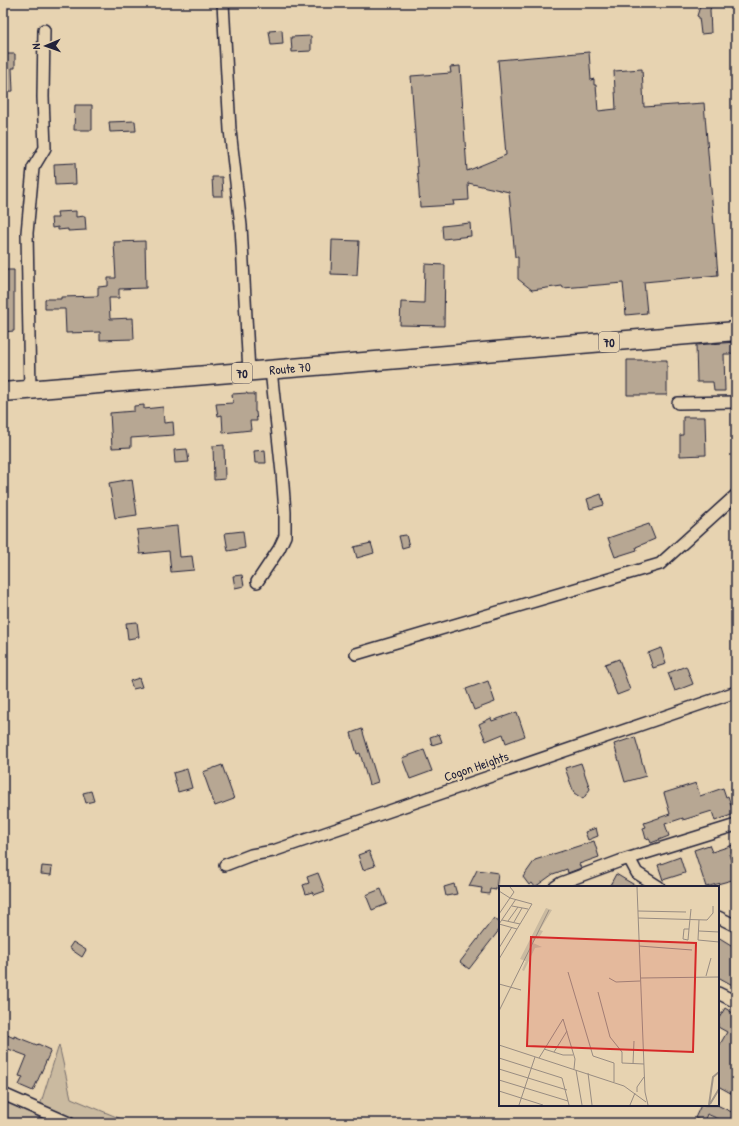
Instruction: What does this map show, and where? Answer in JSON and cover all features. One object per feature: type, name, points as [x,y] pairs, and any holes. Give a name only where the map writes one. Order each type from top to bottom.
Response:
[{"type":"highway","name":"Route 70","points":[[3,392],[736,331]]},
{"type":"street","points":[[223,3],[230,130],[241,226],[250,372]]},
{"type":"street","points":[[30,390],[28,233],[33,168],[45,148],[43,96],[44,30]]},
{"type":"street","points":[[257,582],[279,549],[285,536],[282,473],[271,370]]},
{"type":"street","points":[[678,403],[736,402]]},
{"type":"street","points":[[356,654],[660,564],[736,495]]},
{"type":"street","name":"Cogon Heights","points":[[225,865],[251,855],[281,848],[736,692]]},
{"type":"street","points":[[557,886],[629,858],[736,825]]},
{"type":"street","points":[[629,858],[637,873],[657,886]]},
{"type":"street","points":[[719,918],[736,926]]},
{"type":"street","points":[[719,994],[736,1002]]},
{"type":"street","points":[[3,1094],[70,1123]]},
{"type":"shaded area","points":[[59,1045],[71,1098],[131,1123],[3,1123],[3,1093],[39,1109]]},
{"type":"building","points":[[701,3],[712,3],[710,10],[711,33],[701,34],[699,17],[697,16]]},
{"type":"building","points":[[282,30],[283,44],[271,45],[269,31]]},
{"type":"building","points":[[311,36],[311,51],[292,52],[291,37]]},
{"type":"building","points":[[589,52],[591,80],[594,79],[594,85],[596,85],[598,111],[616,109],[614,71],[642,69],[644,107],[704,103],[718,275],[644,282],[647,313],[626,315],[623,283],[563,288],[562,286],[532,290],[518,279],[518,257],[515,257],[509,192],[468,183],[469,200],[453,201],[454,205],[420,207],[411,76],[451,73],[450,67],[460,66],[467,171],[506,155],[498,60]]},
{"type":"building","points":[[3,54],[15,54],[15,68],[12,68],[13,91],[3,92]]},
{"type":"building","points":[[75,105],[92,105],[92,130],[74,130]]},
{"type":"building","points":[[135,121],[136,131],[110,132],[109,122]]},
{"type":"building","points":[[75,163],[76,184],[55,185],[54,164]]},
{"type":"building","points":[[212,177],[222,177],[223,196],[213,196]]},
{"type":"building","points":[[76,211],[76,217],[85,216],[86,230],[68,231],[68,229],[58,230],[58,227],[52,228],[51,218],[58,218],[57,212]]},
{"type":"building","points":[[470,223],[471,236],[443,239],[442,226]]},
{"type":"building","points":[[332,240],[359,241],[357,275],[331,274]]},
{"type":"building","points":[[145,241],[146,288],[119,289],[119,298],[109,298],[110,319],[133,318],[134,339],[100,340],[100,332],[66,333],[65,309],[45,309],[45,299],[98,296],[98,287],[108,286],[108,278],[116,278],[114,242]]},
{"type":"building","points":[[425,264],[445,265],[444,326],[400,325],[401,302],[424,303]]},
{"type":"building","points":[[3,270],[14,270],[14,331],[3,332]]},
{"type":"building","points":[[736,342],[736,354],[724,354],[725,391],[714,391],[713,382],[697,382],[696,345]]},
{"type":"building","points":[[627,360],[667,360],[667,395],[627,395]]},
{"type":"building","points":[[232,394],[255,394],[255,412],[257,421],[250,421],[251,430],[223,433],[222,415],[218,416],[216,404],[233,403]]},
{"type":"building","points":[[144,405],[144,409],[163,407],[164,423],[173,422],[174,435],[131,438],[131,447],[112,448],[110,413],[134,411],[134,406]]},
{"type":"building","points":[[683,417],[705,417],[706,455],[680,456],[680,435],[683,435]]},
{"type":"building","points":[[224,445],[225,479],[214,480],[213,446]]},
{"type":"building","points":[[187,449],[189,462],[175,463],[174,450]]},
{"type":"building","points":[[265,450],[266,463],[255,463],[254,451]]},
{"type":"building","points":[[132,479],[137,515],[115,518],[109,483]]},
{"type":"building","points":[[601,494],[604,505],[590,509],[587,499]]},
{"type":"building","points":[[649,524],[655,539],[636,547],[637,550],[615,557],[608,538]]},
{"type":"building","points":[[177,526],[180,557],[192,556],[194,570],[171,572],[169,551],[140,554],[137,530]]},
{"type":"building","points":[[243,531],[245,548],[228,551],[225,533]]},
{"type":"building","points":[[406,535],[409,546],[402,548],[399,536]]},
{"type":"building","points":[[371,543],[374,553],[357,558],[354,547]]},
{"type":"building","points":[[242,575],[244,586],[235,588],[233,576]]},
{"type":"building","points":[[137,622],[139,637],[128,639],[126,623]]},
{"type":"building","points":[[661,648],[666,664],[653,668],[648,653]]},
{"type":"building","points":[[619,659],[630,690],[617,695],[605,664]]},
{"type":"building","points":[[686,666],[693,684],[675,691],[668,673]]},
{"type":"building","points":[[139,678],[142,687],[133,689],[130,681]]},
{"type":"building","points":[[488,681],[495,702],[474,710],[466,689]]},
{"type":"building","points":[[517,712],[525,736],[506,743],[503,734],[486,741],[479,724],[491,718],[492,721]]},
{"type":"building","points":[[362,729],[378,782],[369,785],[360,753],[357,754],[351,733]]},
{"type":"building","points":[[439,734],[442,742],[432,745],[430,737]]},
{"type":"building","points":[[635,737],[646,776],[625,782],[614,744]]},
{"type":"building","points":[[424,750],[432,771],[410,779],[402,758]]},
{"type":"building","points":[[581,763],[590,789],[583,799],[574,793],[565,768]]},
{"type":"building","points":[[222,765],[234,799],[215,806],[203,772]]},
{"type":"building","points":[[187,769],[192,788],[178,792],[173,773]]},
{"type":"building","points":[[696,783],[700,796],[723,788],[726,797],[728,796],[734,814],[715,821],[712,811],[683,820],[683,818],[665,824],[669,836],[651,843],[649,838],[646,839],[643,828],[646,827],[644,823],[670,814],[664,793]]},
{"type":"building","points":[[91,791],[94,801],[86,803],[83,793]]},
{"type":"building","points":[[596,828],[598,836],[588,840],[585,832]]},
{"type":"building","points":[[594,841],[599,857],[579,864],[581,868],[568,873],[567,869],[553,874],[536,886],[534,886],[532,883],[529,885],[523,877],[535,860]]},
{"type":"building","points":[[736,844],[736,852],[729,854],[736,879],[706,886],[694,850],[709,845],[712,852]]},
{"type":"building","points":[[369,851],[375,866],[363,870],[358,855]]},
{"type":"building","points":[[680,857],[685,873],[663,880],[658,865]]},
{"type":"building","points":[[42,866],[52,867],[51,875],[41,874]]},
{"type":"building","points":[[477,870],[498,873],[496,890],[490,889],[489,894],[481,893],[482,888],[469,886]]},
{"type":"building","points":[[318,873],[325,891],[314,895],[312,892],[306,894],[303,885],[309,883],[307,877]]},
{"type":"building","points":[[616,874],[636,886],[610,886]]},
{"type":"building","points":[[454,884],[457,894],[446,896],[444,887]]},
{"type":"building","points":[[381,889],[387,904],[372,910],[366,895]]},
{"type":"building","points":[[494,918],[499,922],[499,930],[469,969],[460,962]]},
{"type":"building","points":[[719,938],[736,948],[736,987],[719,978]]},
{"type":"building","points":[[73,942],[86,950],[82,957],[69,948]]},
{"type":"building","points":[[725,1008],[736,1015],[736,1096],[719,1087],[719,1046],[727,1032],[719,1028],[719,1018]]},
{"type":"building","points":[[3,1033],[14,1038],[14,1036],[37,1045],[38,1044],[51,1050],[33,1091],[19,1085],[23,1077],[19,1076],[27,1056],[3,1047]]},
{"type":"building","points":[[701,1106],[719,1106],[736,1114],[736,1123],[728,1123],[707,1114],[704,1122],[695,1118]]}]
